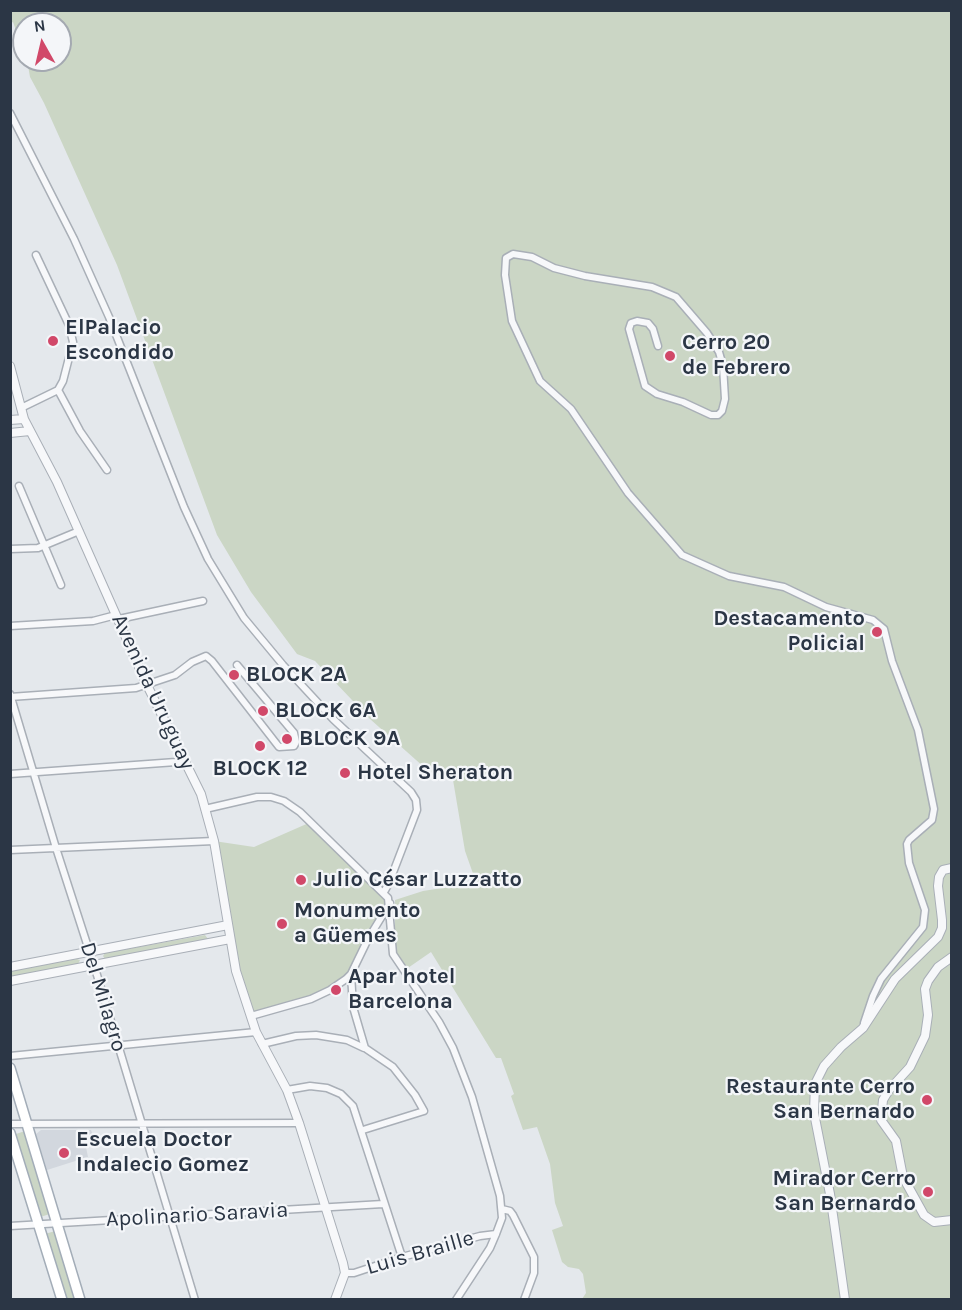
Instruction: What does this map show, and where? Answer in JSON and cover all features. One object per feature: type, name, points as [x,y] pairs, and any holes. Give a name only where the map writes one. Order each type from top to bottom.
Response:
[{"type":"main road","points":[[10,1068],[80,1299]]},
{"type":"main road","points":[[10,1133],[62,1299]]},
{"type":"street","points":[[10,113],[74,239],[109,317],[184,507],[208,559],[244,618],[283,664],[333,719],[411,792],[416,800],[417,810],[390,883],[384,892]]},
{"type":"street","points":[[658,346],[652,326],[642,321],[631,323],[629,329],[645,386],[657,394],[683,402],[711,415],[718,415],[722,411],[725,399],[723,366],[719,352],[707,333],[676,297],[652,287],[585,276],[554,268],[532,257],[513,254],[506,258],[505,275],[512,321],[540,381],[571,409],[628,493],[682,555],[729,576],[784,587],[826,607],[873,620],[884,629],[892,661],[918,730],[934,809],[932,820],[907,844],[909,863],[925,910],[923,927],[881,979],[863,1028]]},
{"type":"street","points":[[21,408],[57,390],[63,381],[73,336],[36,255]]},
{"type":"street","name":"Avenida Uruguay","points":[[10,366],[24,419],[54,475],[147,685],[200,790],[214,841],[235,968],[256,1032],[287,1090],[299,1123],[345,1274]]},
{"type":"street","points":[[57,390],[80,431],[107,470]]},
{"type":"street","points":[[10,420],[24,419]]},
{"type":"street","points":[[10,434],[30,430]]},
{"type":"street","points":[[20,486],[61,585]]},
{"type":"street","points":[[10,549],[46,546],[79,531]]},
{"type":"street","points":[[10,626],[93,621],[203,601]]},
{"type":"street","points":[[11,696],[133,689],[176,675],[192,662],[206,656],[279,747],[296,744],[294,733],[237,665]]},
{"type":"street","name":"Del Milagro","points":[[11,696],[56,848],[172,1217],[195,1299]]},
{"type":"street","points":[[10,774],[185,760]]},
{"type":"street","points":[[205,809],[257,797],[271,797],[284,801],[300,812],[384,892],[390,903],[393,954],[439,1022],[453,1048],[475,1108],[499,1187],[502,1209],[496,1234],[490,1248],[456,1299]]},
{"type":"street","points":[[10,850],[214,841]]},
{"type":"street","points":[[845,1299],[843,1274],[814,1113],[815,1084],[824,1066],[863,1028],[895,979],[938,937],[942,928],[939,877],[943,870],[951,868]]},
{"type":"street","points":[[250,1016],[311,999],[339,984],[351,974],[368,939],[390,903]]},
{"type":"street","points":[[10,967],[228,926]]},
{"type":"street","points":[[10,981],[230,939]]},
{"type":"street","points":[[951,957],[928,981],[925,989],[928,1016],[925,1036],[910,1067],[883,1100],[881,1120],[896,1141],[903,1177],[924,1215],[934,1222],[951,1220]]},
{"type":"street","points":[[351,974],[353,1007],[364,1048]]},
{"type":"street","points":[[10,1056],[256,1032]]},
{"type":"street","points":[[262,1044],[296,1036],[316,1035],[347,1040],[393,1067],[415,1095],[424,1111],[363,1130]]},
{"type":"street","points":[[287,1090],[317,1086],[341,1094],[353,1106],[363,1130],[383,1204],[402,1257]]},
{"type":"street","points":[[10,1124],[299,1123]]},
{"type":"street","name":"Apolinario Saravia","points":[[10,1226],[383,1204]]},
{"type":"street","points":[[502,1209],[510,1211],[513,1215],[534,1257],[534,1274],[524,1299]]},
{"type":"street","name":"Luis Braille","points":[[345,1274],[402,1257],[496,1234]]},
{"type":"street","points":[[335,1299],[345,1274]]},
{"type":"shaded area","name":"Escuela Doctor Indalecio Gomez","points":[[41,1130],[91,1130],[96,1144],[86,1147],[88,1157],[47,1170],[36,1134]]},
{"type":"green space","points":[[11,10],[951,11],[951,1299],[582,1299],[586,1293],[583,1274],[579,1269],[568,1267],[562,1262],[552,1230],[563,1226],[555,1203],[550,1164],[537,1127],[523,1130],[511,1096],[514,1094],[501,1058],[496,1058],[431,952],[405,970],[395,953],[395,900],[423,891],[473,887],[476,882],[465,851],[452,774],[434,776],[370,719],[315,661],[297,654],[251,592],[217,535],[117,265],[30,77],[29,72],[72,72],[72,12],[12,12],[11,23]]},
{"type":"green space","name":"Monumento a Güemes","points":[[311,822],[387,900],[386,906],[351,974],[330,990],[251,1016],[235,968],[214,841],[254,847]]},
{"type":"green space","points":[[205,935],[208,939],[206,941],[105,959],[103,956],[105,953]]},
{"type":"green space","points":[[80,960],[78,964],[11,977],[11,971]]},
{"type":"green space","points":[[25,1131],[50,1214],[40,1217],[16,1134]]},
{"type":"green space","points":[[55,1231],[76,1299],[65,1299],[45,1234]]},
{"type":"place","name":"ElPalacio Escondido","points":[[53,341]]},
{"type":"place","name":"Cerro 20 de Febrero","points":[[670,356]]},
{"type":"place","name":"Destacamento Policial","points":[[877,632]]},
{"type":"place","name":"BLOCK 2A","points":[[234,675]]},
{"type":"place","name":"BLOCK 6A","points":[[263,711]]},
{"type":"place","name":"BLOCK 9A","points":[[287,739]]},
{"type":"place","name":"BLOCK 12","points":[[260,746]]},
{"type":"place","name":"Hotel Sheraton","points":[[345,773]]},
{"type":"place","name":"Julio César Luzzatto","points":[[301,880]]},
{"type":"place","name":"Monumento a Güemes","points":[[282,924]]},
{"type":"place","name":"Apar hotel Barcelona","points":[[336,990]]},
{"type":"place","name":"Restaurante Cerro San Bernardo","points":[[927,1100]]},
{"type":"place","name":"Escuela Doctor Indalecio Gomez","points":[[64,1153]]},
{"type":"place","name":"Mirador Cerro San Bernardo","points":[[928,1192]]}]
